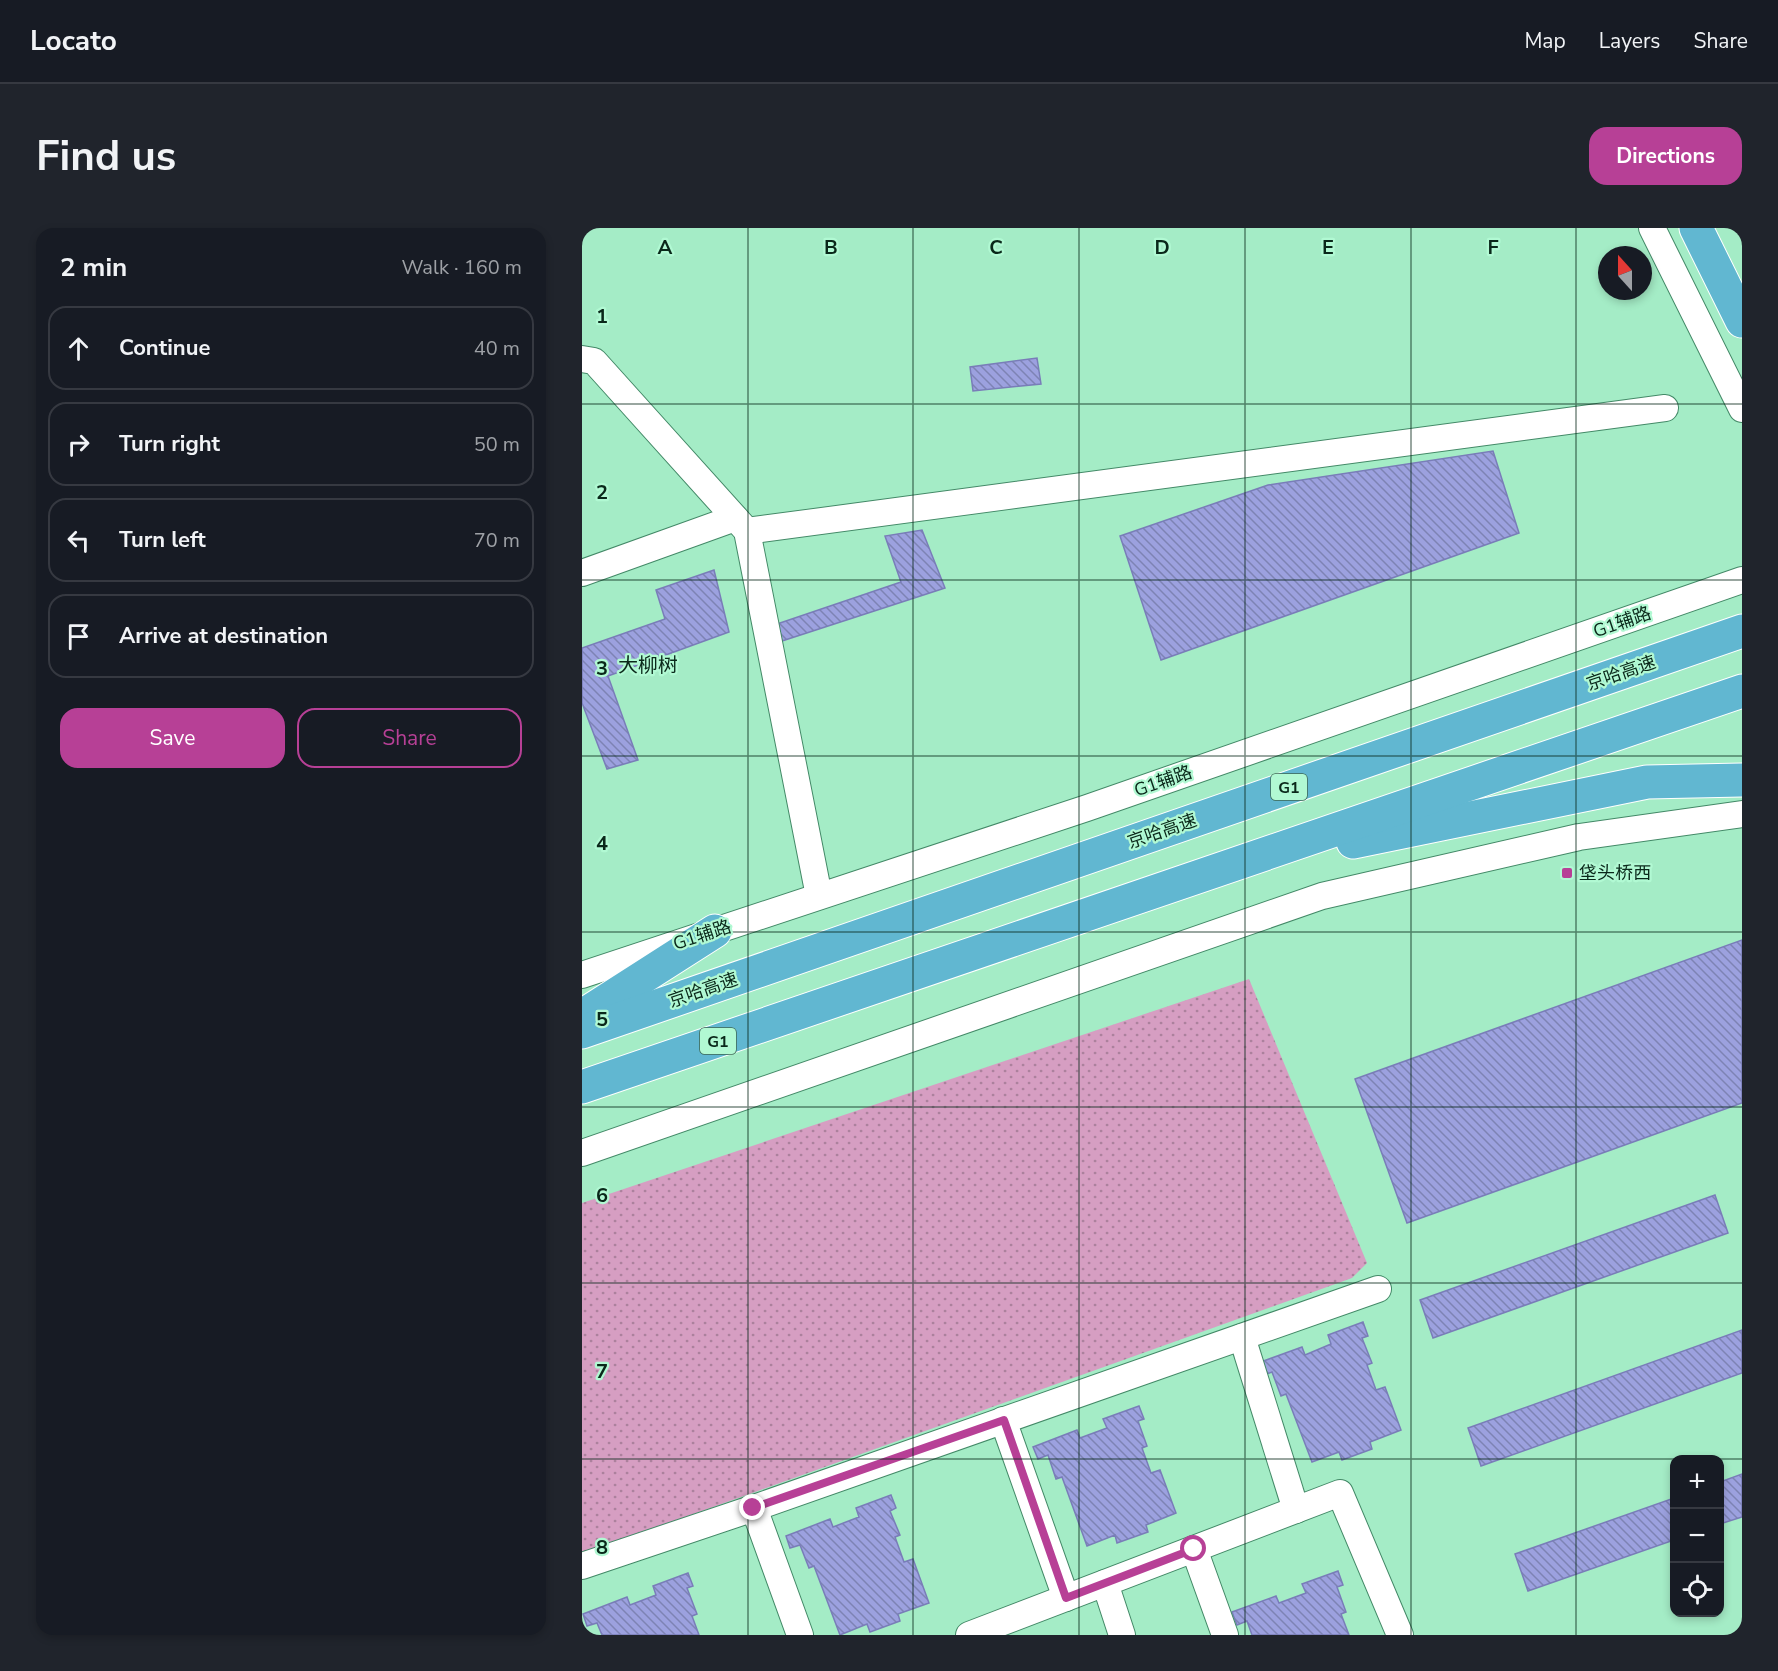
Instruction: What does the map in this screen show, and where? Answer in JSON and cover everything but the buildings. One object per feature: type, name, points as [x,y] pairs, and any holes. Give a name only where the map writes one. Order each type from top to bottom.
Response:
[{"type":"highway","points":[[1696,228],[1742,321]]},
{"type":"highway","name":"京哈高速","points":[[582,1032],[1742,631]]},
{"type":"highway","name":"G1","points":[[582,1087],[1742,691]]},
{"type":"highway","points":[[1216,871],[1647,782],[1742,780]]},
{"type":"highway","points":[[582,1016],[715,931]]},
{"type":"street","points":[[1652,228],[1742,409]]},
{"type":"street","points":[[582,359],[594,361],[741,525],[819,896]]},
{"type":"street","points":[[582,573],[741,525],[1665,408]]},
{"type":"street","name":"G1辅路","points":[[582,975],[1087,808],[1742,580]]},
{"type":"street","points":[[582,1153],[1322,896],[1579,837],[1742,814]]},
{"type":"street","points":[[582,1566],[1378,1289]]},
{"type":"street","points":[[1242,1337],[1296,1510]]},
{"type":"street","points":[[1004,1420],[1066,1598]]},
{"type":"street","points":[[969,1635],[1340,1493],[1400,1635]]},
{"type":"street","points":[[753,1508],[800,1635]]},
{"type":"street","points":[[1194,1549],[1225,1635]]},
{"type":"street","points":[[1105,1583],[1122,1635]]},
{"type":"shaded area","points":[[1249,979],[1367,1263],[1352,1278],[582,1554],[582,1203]]},
{"type":"place","name":"垡头桥西","points":[[1567,873]]},
{"type":"district","name":"大柳树","points":[[648,665]]},
{"type":"route","points":[[753,1508],[1004,1420],[1066,1598],[1194,1549]]}]
